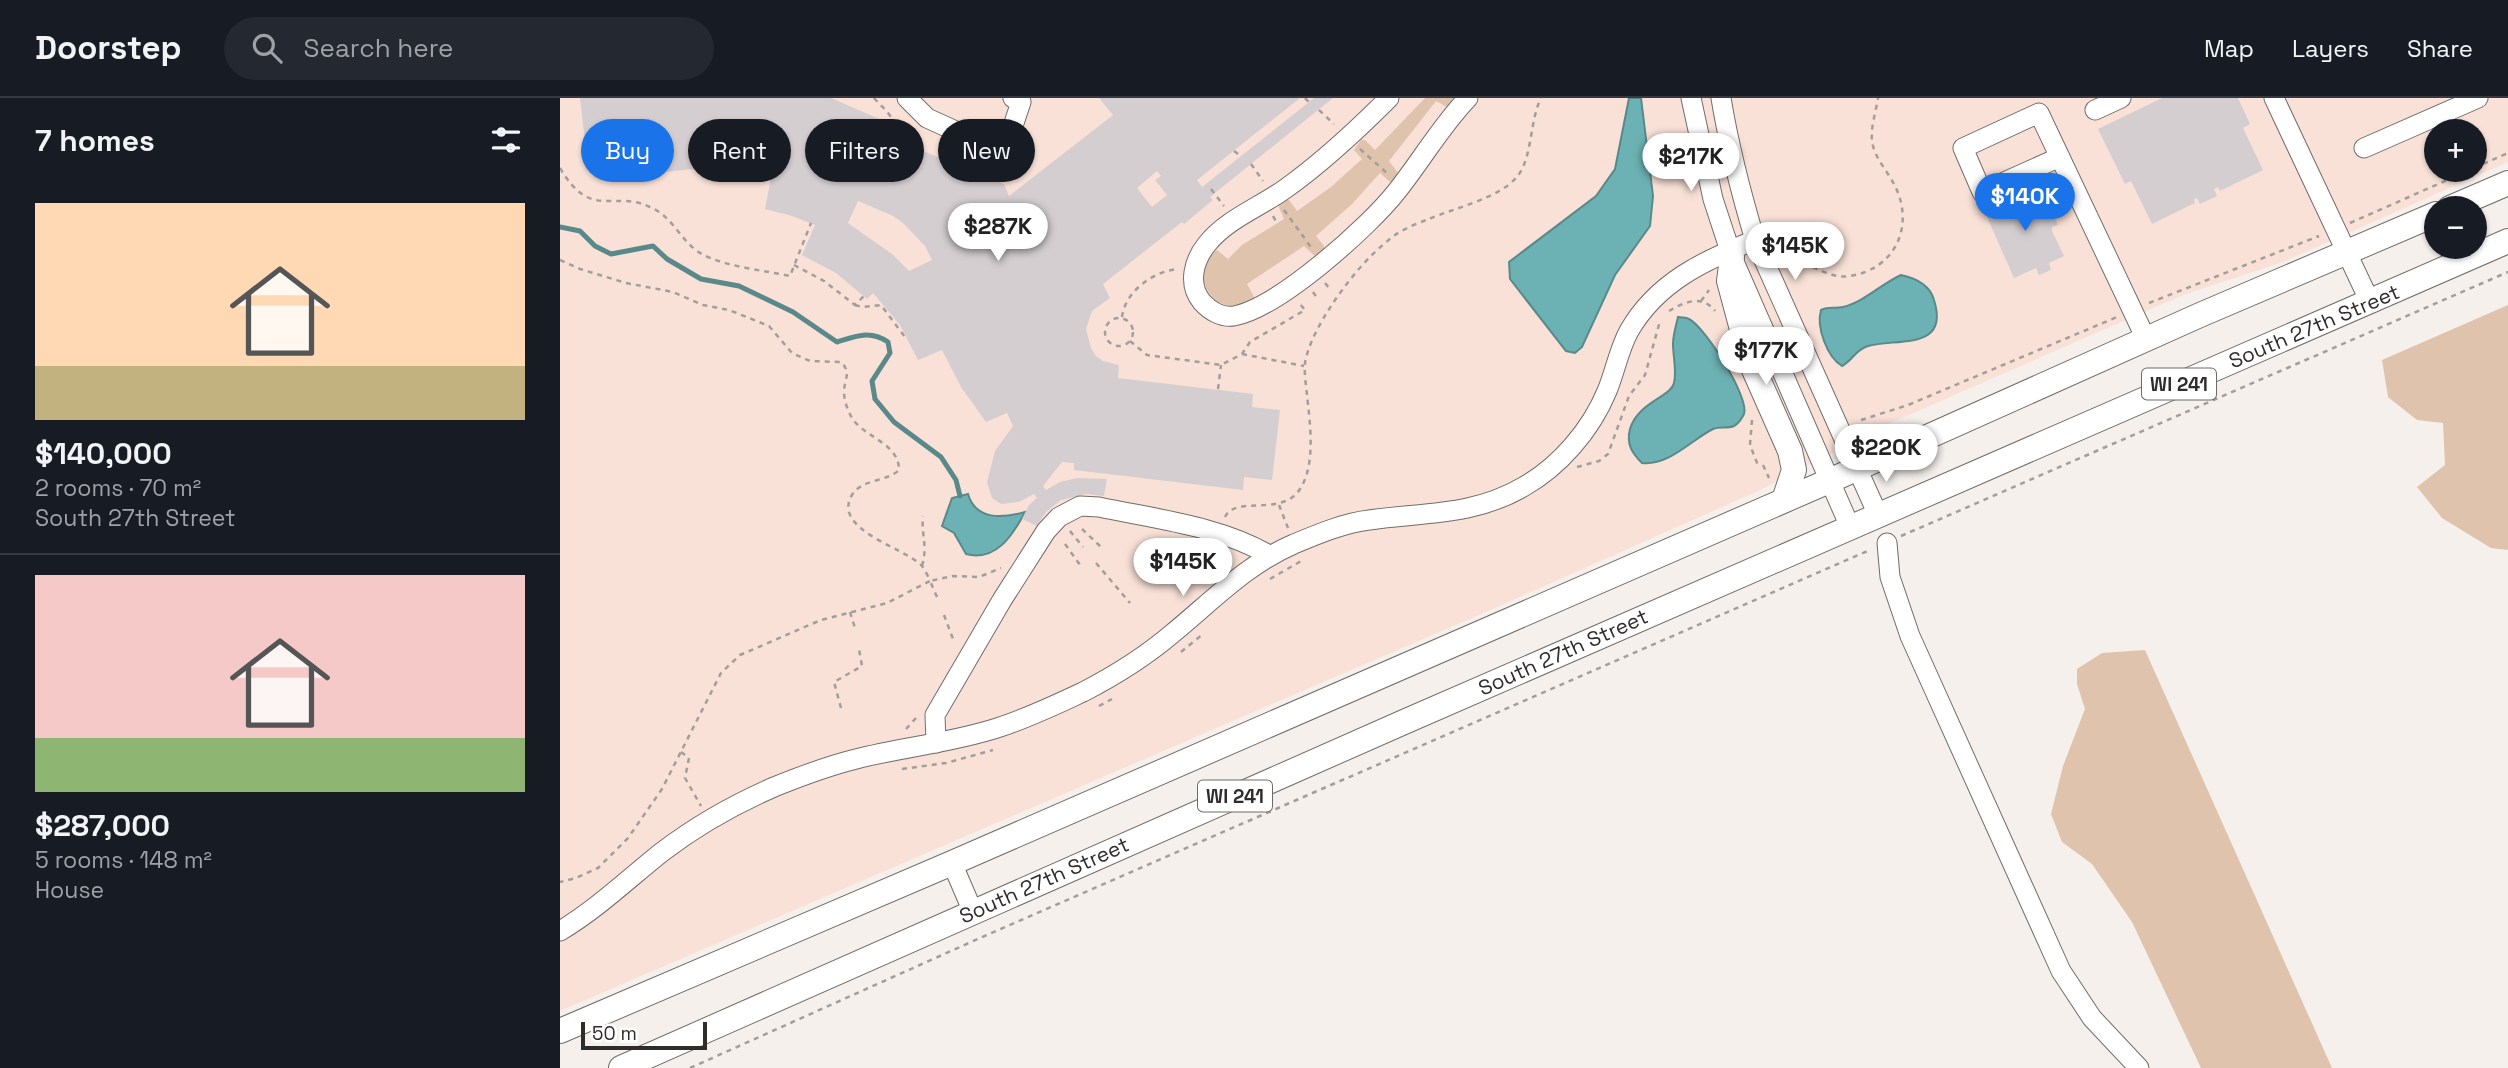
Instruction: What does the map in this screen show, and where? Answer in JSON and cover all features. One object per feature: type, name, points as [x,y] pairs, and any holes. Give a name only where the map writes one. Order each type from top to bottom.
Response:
[{"type":"main road","points":[[2478,196],[2508,183]]},
{"type":"main road","name":"WI 241","points":[[560,1031],[952,863],[1777,491],[1829,481],[2146,339],[2424,219]]},
{"type":"main road","name":"South 27th Street","points":[[621,1068],[1850,527],[2508,241]]},
{"type":"main road","points":[[1730,254],[1729,281],[1751,363],[1790,451],[1794,470],[1777,491]]},
{"type":"main road","points":[[560,1047],[598,1014]]},
{"type":"street","points":[[907,98],[927,118],[1004,153],[1021,102],[1013,98]]},
{"type":"street","points":[[1389,98],[1349,139],[1288,187],[1235,220],[1209,241],[1194,268],[1193,284],[1199,299],[1209,309],[1229,317],[1242,314],[1262,305],[1323,263],[1401,186],[1466,98]]},
{"type":"street","points":[[1691,98],[1713,199],[1730,254],[1850,527]]},
{"type":"street","points":[[1721,98],[1738,184],[1755,240],[1878,515]]},
{"type":"street","points":[[2095,110],[2121,98]]},
{"type":"street","points":[[2274,98],[2370,302]]},
{"type":"street","points":[[2364,148],[2478,98]]},
{"type":"street","points":[[2060,157],[1982,192],[1962,148],[2039,113],[2060,157],[2132,310],[2146,339]]},
{"type":"street","points":[[560,931],[599,904],[665,850],[730,808],[772,788],[814,771],[857,759],[997,728],[1087,690],[1170,636],[1218,593],[1269,555],[1326,531],[1364,520],[1451,513],[1495,501],[1523,487],[1566,453],[1591,422],[1606,394],[1628,332],[1654,298],[1679,276],[1755,240]]},
{"type":"street","points":[[936,743],[935,715],[1002,600],[1046,531],[1059,517],[1080,506],[1099,507],[1222,534],[1269,555]]},
{"type":"street","points":[[1886,543],[1890,577],[1910,636],[2061,971],[2092,1018],[2139,1068]]},
{"type":"street","points":[[952,863],[973,912]]},
{"type":"path","points":[[874,98],[893,119]]},
{"type":"path","points":[[1305,98],[1309,102]]},
{"type":"path","points":[[1224,524],[1226,514],[1231,510],[1279,505],[1298,493],[1308,473],[1310,442],[1304,366],[1314,337],[1343,287],[1396,234],[1491,194],[1516,178],[1527,153],[1533,118],[1541,98]]},
{"type":"path","points":[[1778,261],[1790,260],[1828,274],[1851,276],[1881,264],[1894,252],[1900,239],[1902,204],[1872,144],[1878,98]]},
{"type":"path","points":[[1319,110],[1336,126]]},
{"type":"path","points":[[1357,147],[1401,186]]},
{"type":"path","points":[[1234,151],[1241,156]]},
{"type":"path","points":[[2487,162],[2508,153]]},
{"type":"path","points":[[1251,164],[1267,187]]},
{"type":"path","points":[[560,168],[570,185],[585,198],[630,201],[659,211],[686,242],[703,255],[790,276],[811,223]]},
{"type":"path","points":[[1861,420],[1908,405],[2442,182]]},
{"type":"path","points":[[1211,189],[1220,200]]},
{"type":"path","points":[[1280,204],[1323,263]]},
{"type":"path","points":[[560,260],[626,282],[673,292],[703,305],[729,310],[769,326],[792,353],[810,361],[841,362],[849,373],[844,393],[845,404],[852,418],[863,430],[884,443],[899,463],[899,470],[893,475],[858,488],[851,496],[849,505],[853,522],[865,533],[922,566],[937,597]]},
{"type":"path","points":[[794,265],[824,281],[855,305],[881,305],[905,337]]},
{"type":"path","points":[[1122,317],[1123,308],[1133,292],[1153,276],[1168,270],[1194,268]]},
{"type":"path","points":[[690,1068],[980,938],[2508,272]]},
{"type":"path","points":[[855,305],[864,296]]},
{"type":"path","points":[[1573,467],[1599,461],[1608,454],[1629,396],[1645,375],[1659,322],[1668,312],[1694,300],[1710,304],[1717,313]]},
{"type":"path","points":[[1130,341],[1147,355],[1221,365],[1242,354],[1250,342],[1305,310]]},
{"type":"path","points":[[1122,317],[1129,321],[1134,329],[1130,341],[1116,346],[1106,336],[1108,322],[1122,317]]},
{"type":"path","points":[[1242,354],[1304,366]]},
{"type":"path","points":[[1218,389],[1221,365]]},
{"type":"path","points":[[1753,418],[1750,444],[1759,468]]},
{"type":"path","points":[[1763,465],[1777,491]]},
{"type":"path","points":[[1279,505],[1290,533]]},
{"type":"path","points":[[922,566],[926,552],[923,516]]},
{"type":"path","points":[[1066,526],[1083,547]]},
{"type":"path","points":[[1082,529],[1101,547]]},
{"type":"path","points":[[1065,544],[1080,565]]},
{"type":"path","points":[[1269,580],[1303,562],[1301,557]]},
{"type":"path","points":[[1096,563],[1130,603]]},
{"type":"path","points":[[560,882],[598,868],[628,838],[662,789],[721,673],[740,655],[796,630],[887,603],[930,580],[953,576],[979,577],[995,572],[1005,564]]},
{"type":"path","points":[[850,612],[855,628]]},
{"type":"path","points":[[944,615],[953,639],[958,642]]},
{"type":"path","points":[[1180,653],[1208,629]]},
{"type":"path","points":[[841,708],[834,682],[862,666],[859,649]]},
{"type":"path","points":[[1094,708],[1115,696]]},
{"type":"path","points":[[895,733],[906,728],[922,712]]},
{"type":"path","points":[[900,762],[902,770],[946,763],[1001,747]]},
{"type":"path","points":[[681,752],[689,758],[685,778],[700,805],[705,806]]},
{"type":"shaded area","points":[[560,98],[2508,98],[2508,162],[2487,171],[2487,119],[2424,119],[2424,182],[2463,182],[2432,196],[2424,196],[2424,199],[2283,262],[2186,294],[1893,422],[1758,491],[1495,608],[560,1011]]},
{"type":"shaded area","points":[[1425,98],[1452,98],[1453,101],[1447,107],[1436,101],[1389,161],[1398,173],[1392,181],[1380,173],[1352,204],[1316,236],[1324,246],[1324,251],[1316,257],[1304,246],[1247,284],[1253,300],[1231,306],[1213,298],[1204,282],[1203,273],[1209,256],[1217,250],[1228,259],[1242,245],[1284,219],[1278,205],[1285,200],[1289,200],[1297,211],[1331,187],[1362,159],[1354,150],[1361,140],[1365,140],[1375,150]]},
{"type":"shaded area","points":[[2508,305],[2508,550],[2491,548],[2442,518],[2417,487],[2445,465],[2443,423],[2417,420],[2388,397],[2382,360]]},
{"type":"shaded area","points":[[2145,650],[2332,1068],[2201,1068],[2132,922],[2092,864],[2062,842],[2051,814],[2063,766],[2085,709],[2077,684],[2077,669],[2102,653]]},
{"type":"water","points":[[1629,98],[1641,98],[1653,196],[1650,226],[1615,275],[1582,347],[1575,353],[1566,351],[1510,279],[1509,262],[1596,196],[1615,169]]},
{"type":"water","points":[[1901,275],[1917,280],[1929,290],[1937,316],[1935,328],[1918,339],[1868,346],[1842,366],[1832,356],[1824,341],[1820,325],[1821,310],[1851,305]]},
{"type":"water","points":[[1678,317],[1688,318],[1715,348],[1740,394],[1744,414],[1734,426],[1713,429],[1671,456],[1652,463],[1642,463],[1631,448],[1630,429],[1640,412],[1672,388],[1675,374],[1673,341]]},
{"type":"water","points":[[968,494],[977,509],[984,513],[1008,516],[1025,512],[1009,538],[986,554],[966,554],[954,533],[942,526],[952,498]]},
{"type":"building","points":[[580,98],[831,98],[879,119],[805,119],[805,182],[924,182],[924,151],[938,157],[938,182],[999,182],[1004,184],[1009,196],[1027,182],[1035,182],[1035,176],[1113,115],[1099,98],[1300,98],[1197,180],[1202,187],[1314,98],[1333,98],[1210,197],[1213,200],[1184,224],[1182,222],[1103,284],[1110,298],[1092,311],[1086,329],[1096,356],[1103,361],[1119,365],[1118,378],[1253,394],[1252,407],[1280,410],[1272,480],[1244,477],[1243,490],[1074,470],[1074,463],[1062,462],[1043,486],[1046,490],[1060,482],[1077,478],[1107,479],[1104,496],[1086,494],[1061,500],[1046,512],[1037,526],[1022,519],[1029,505],[1037,498],[1034,494],[1019,502],[1001,504],[992,498],[987,482],[995,451],[1013,426],[1007,413],[986,422],[961,387],[942,350],[918,360],[900,325],[873,293],[867,299],[836,273],[802,255],[815,225],[765,209],[770,182],[791,182],[791,119],[688,119],[688,170],[674,171],[674,119],[582,119]],"holes":[[[1157,171],[1161,176],[1155,180],[1167,195],[1152,207],[1137,188]],[[858,201],[893,216],[925,246],[932,260],[909,271],[892,254],[848,223]]]},
{"type":"building","points":[[2162,98],[2238,98],[2250,124],[2243,128],[2263,170],[2220,191],[2218,187],[2214,189],[2217,196],[2200,204],[2197,198],[2194,199],[2195,203],[2152,224],[2131,181],[2125,184],[2098,129]]},
{"type":"building","points":[[2033,186],[2044,212],[2046,214],[2052,211],[2058,225],[2052,227],[2052,231],[2064,256],[2049,263],[2051,270],[2039,275],[2036,268],[2014,278],[1983,208]]},
{"type":"waterway","points":[[560,227],[580,231],[595,246],[611,254],[653,246],[667,259],[701,279],[739,286],[793,312],[837,342],[869,335],[888,342],[890,353],[872,381],[875,399],[894,422],[941,457],[956,480],[960,496]]}]
